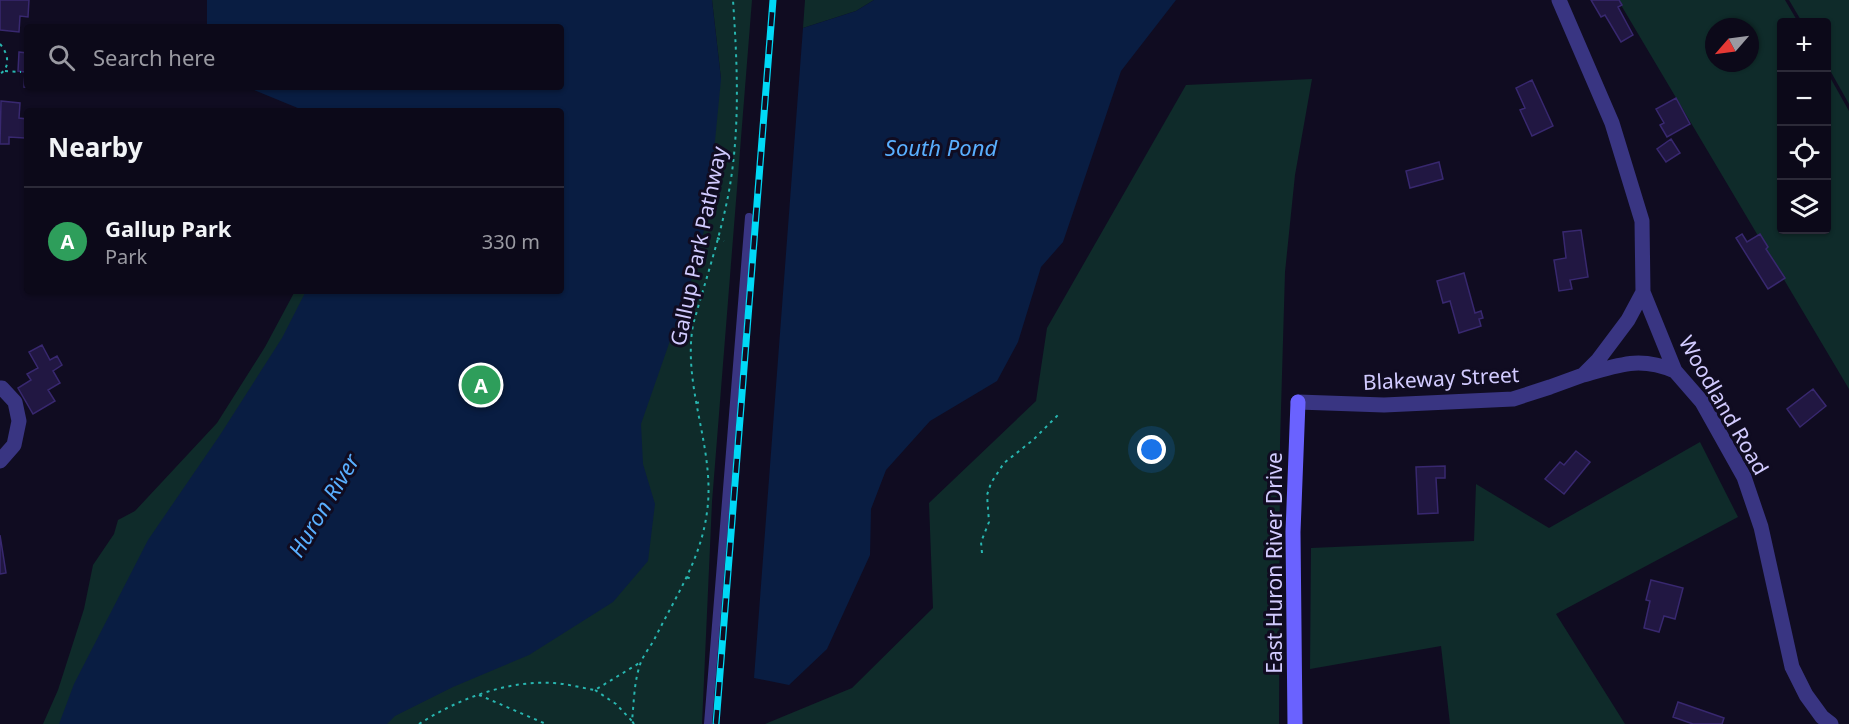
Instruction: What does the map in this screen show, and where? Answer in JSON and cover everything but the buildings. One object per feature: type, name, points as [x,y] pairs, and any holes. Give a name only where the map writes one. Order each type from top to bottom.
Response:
[{"type":"main road","name":"East Huron River Drive","points":[[1295,724],[1293,532],[1298,402]]},
{"type":"street","name":"Woodland Road","points":[[1559,0],[1612,123],[1642,221],[1642,292],[1676,371],[1702,402],[1744,477],[1761,527],[1792,667],[1806,695],[1821,717],[1832,724]]},
{"type":"street","name":"Blakeway Street","points":[[1583,375],[1598,360],[1628,320],[1642,292]]},
{"type":"street","name":"Blakeway Street","points":[[1298,402],[1384,405],[1513,399],[1616,366],[1646,362],[1676,371]]},
{"type":"street","points":[[0,388],[15,402],[19,421],[14,445],[0,461]]},
{"type":"lane","points":[[708,724],[749,217]]},
{"type":"path","name":"Gallup Park Pathway","points":[[633,722],[634,697],[641,662],[687,577],[702,538],[709,492],[690,343],[727,204],[734,154],[737,79],[733,0]]},
{"type":"path","points":[[0,44],[8,60],[5,71]]},
{"type":"path","points":[[0,74],[5,71],[21,72]]},
{"type":"path","points":[[717,238],[724,241]]},
{"type":"path","points":[[696,403],[702,402]]},
{"type":"path","points":[[982,553],[981,542],[988,522],[987,495],[991,483],[1004,463],[1033,440],[1059,414]]},
{"type":"path","points":[[687,577],[693,580]]},
{"type":"path","points":[[595,690],[641,662]]},
{"type":"path","points":[[419,724],[441,711],[479,695],[510,687],[543,683],[595,690],[616,704],[633,722]]},
{"type":"path","points":[[479,695],[546,724]]},
{"type":"green space","points":[[712,0],[752,0],[712,502],[702,724],[43,724],[58,690],[84,609],[93,565],[114,534],[118,520],[135,511],[217,423],[265,347],[293,294],[564,294],[564,287],[721,79]]},
{"type":"green space","points":[[805,0],[874,0],[856,11],[803,28]]},
{"type":"green space","points":[[1618,0],[1785,0],[1796,18],[1777,18],[1777,234],[1831,234],[1831,79],[1849,111],[1849,389]]},
{"type":"green space","points":[[1789,0],[1849,0],[1849,104],[1831,72],[1831,18],[1800,18]]},
{"type":"green space","points":[[1312,79],[1295,175],[1285,272],[1280,443],[1279,724],[765,724],[852,688],[933,608],[929,503],[1036,401],[1047,328],[1186,85]]},
{"type":"green space","points":[[1700,442],[1738,517],[1556,614],[1625,724],[1450,724],[1441,646],[1310,669],[1311,548],[1474,541],[1476,484],[1549,528]]},
{"type":"water","name":"Huron River","points":[[207,0],[712,0],[721,79],[708,213],[695,269],[641,424],[643,464],[655,504],[648,561],[613,602],[529,655],[453,687],[395,716],[387,724],[59,724],[74,684],[148,540],[220,435],[282,338],[304,294],[564,294],[564,108],[298,108],[254,90],[564,90],[564,24],[207,24]]},
{"type":"water","name":"South Pond","points":[[874,0],[1176,0],[1121,71],[1063,242],[1041,267],[1018,342],[997,381],[930,421],[886,470],[871,509],[870,555],[827,649],[789,685],[754,678],[803,28],[856,11]]},
{"type":"railway","points":[[716,724],[773,0]]},
{"type":"place","name":"Gallup Park","points":[[481,385]]}]
